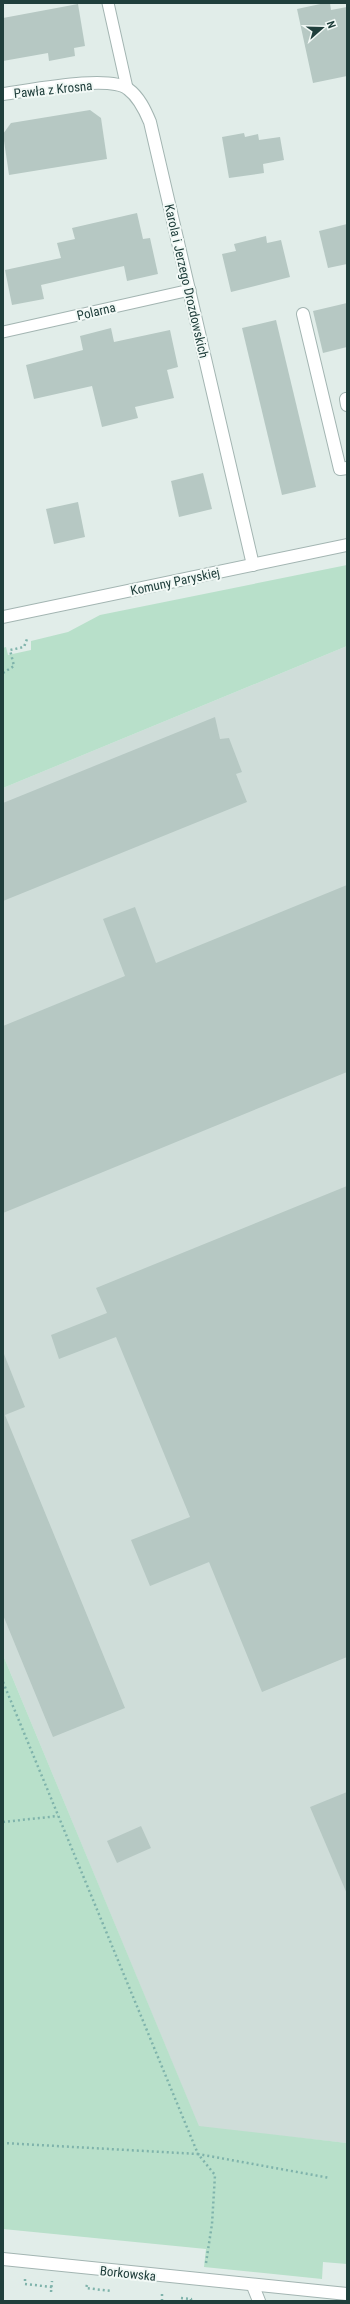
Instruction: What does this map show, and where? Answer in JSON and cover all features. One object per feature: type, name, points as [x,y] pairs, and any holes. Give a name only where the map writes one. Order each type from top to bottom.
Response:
[{"type":"street","name":"Pawła z Krosna","points":[[3,94],[87,83],[127,88]]},
{"type":"street","name":"Karola i Jerzego Drozdowskich","points":[[127,88],[142,104],[150,122],[253,565]]},
{"type":"street","points":[[303,314],[340,469],[347,468]]},
{"type":"street","name":"Komuny Paryskiej","points":[[3,617],[347,545]]},
{"type":"street","name":"Borkowska","points":[[3,2259],[253,2286],[347,2294]]},
{"type":"street","points":[[253,2286],[259,2301]]},
{"type":"lane","points":[[108,3],[127,88]]},
{"type":"lane","name":"Polarna","points":[[3,332],[190,290]]},
{"type":"path","points":[[3,673],[14,666],[10,650],[24,647],[26,639]]},
{"type":"path","points":[[3,1682],[198,2154],[215,2175],[212,2224],[204,2281]]},
{"type":"path","points":[[3,1822],[58,1816]]},
{"type":"path","points":[[3,2143],[198,2154],[330,2178]]},
{"type":"path","points":[[25,2276],[24,2284],[52,2287]]},
{"type":"path","points":[[51,2292],[52,2283]]},
{"type":"path","points":[[182,2301],[181,2298],[191,2299],[191,2301]]},
{"type":"shaded area","points":[[347,646],[347,2143],[199,2127],[3,1655],[3,788]]},
{"type":"green space","points":[[347,565],[347,646],[3,788],[3,648],[6,647],[8,655],[31,650],[31,641],[68,632],[100,615]]},
{"type":"green space","points":[[3,1655],[199,2126],[347,2143],[347,2264],[323,2262],[322,2279],[204,2267],[206,2249],[3,2229]]},
{"type":"building","points":[[330,3],[331,10],[347,7],[347,76],[313,83],[297,9]]},
{"type":"building","points":[[78,4],[85,46],[74,48],[75,56],[49,61],[48,53],[3,61],[3,18]]},
{"type":"building","points":[[90,110],[101,118],[107,159],[9,175],[3,134],[11,123]]},
{"type":"building","points":[[244,133],[245,137],[258,134],[259,140],[280,137],[284,160],[263,164],[264,173],[229,178],[222,137]]},
{"type":"building","points":[[137,213],[143,239],[150,238],[158,274],[127,281],[124,266],[41,285],[44,299],[12,305],[5,270],[61,258],[57,243],[75,239],[72,228]]},
{"type":"building","points":[[347,224],[347,264],[328,268],[319,231]]},
{"type":"building","points":[[266,236],[267,243],[281,240],[290,277],[231,292],[222,254],[236,251],[234,244]]},
{"type":"building","points":[[347,303],[347,347],[323,353],[313,311]]},
{"type":"building","points":[[276,320],[316,487],[282,495],[242,328]]},
{"type":"building","points":[[111,328],[114,342],[170,330],[178,367],[167,370],[174,398],[135,407],[138,418],[102,427],[92,386],[34,399],[26,365],[83,350],[80,336]]},
{"type":"building","points":[[203,473],[212,509],[179,517],[171,481]]},
{"type":"building","points":[[78,502],[85,537],[54,544],[46,509]]},
{"type":"building","points":[[215,717],[220,739],[229,738],[242,772],[236,774],[247,802],[3,901],[3,803]]},
{"type":"building","points":[[347,885],[347,1072],[3,1213],[3,1026],[125,976],[103,919],[135,907],[156,963]]},
{"type":"building","points":[[347,1186],[347,1657],[262,1692],[209,1562],[150,1586],[131,1540],[190,1517],[116,1337],[59,1359],[51,1335],[107,1313],[96,1288]]},
{"type":"building","points":[[4,1354],[25,1407],[5,1415],[125,1708],[53,1737],[3,1615]]},
{"type":"building","points":[[347,1792],[347,1894],[310,1807]]},
{"type":"building","points":[[141,1826],[151,1848],[117,1863],[107,1841]]}]
